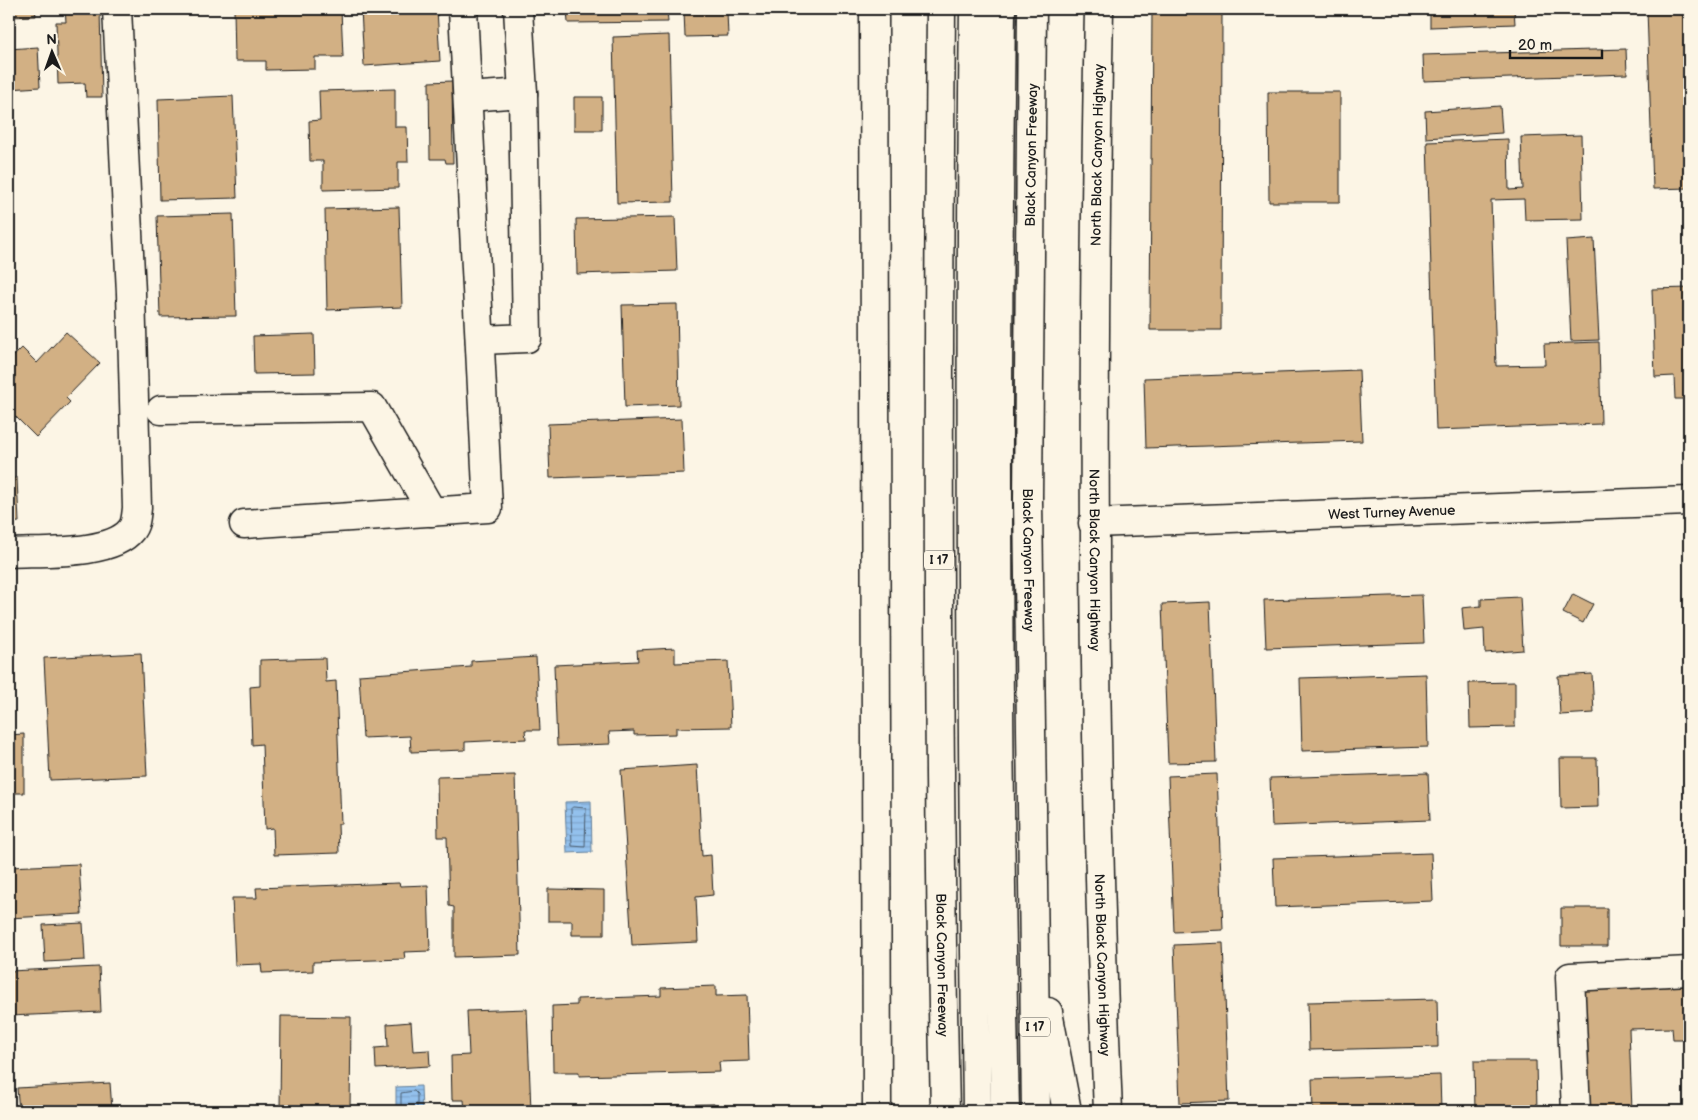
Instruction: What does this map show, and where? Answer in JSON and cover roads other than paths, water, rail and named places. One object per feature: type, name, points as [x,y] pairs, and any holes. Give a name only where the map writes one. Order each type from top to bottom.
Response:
[{"type":"main road","points":[[9,553],[90,548],[115,541],[130,531],[135,523],[137,508],[130,293],[118,9]]},
{"type":"main road","points":[[244,524],[488,508],[464,9]]},
{"type":"main road","points":[[480,340],[527,338],[523,93],[518,9]]},
{"type":"main road","points":[[874,9],[877,1111]]},
{"type":"main road","name":"Black Canyon Freeway","points":[[940,9],[938,418],[940,874],[945,1111]]},
{"type":"main road","points":[[974,9],[970,278],[971,667],[977,1111]]},
{"type":"main road","points":[[1001,9],[996,324],[1001,936],[1005,1111]]},
{"type":"main road","name":"Black Canyon Freeway","points":[[1032,9],[1028,510],[1036,1111]]},
{"type":"main road","name":"North Black Canyon Highway","points":[[1099,9],[1093,523],[1101,939],[1108,1111]]},
{"type":"main road","points":[[468,97],[523,93]]},
{"type":"main road","points":[[161,410],[372,407],[432,512]]},
{"type":"main road","name":"West Turney Avenue","points":[[1093,523],[1689,501]]},
{"type":"main road","points":[[1034,942],[1067,1111]]},
{"type":"main road","points":[[1576,1111],[1570,977],[1689,971]]},
{"type":"water","points":[[591,801],[592,852],[567,853],[565,802]]},
{"type":"water","points":[[421,1086],[422,1111],[396,1111],[396,1087]]}]
